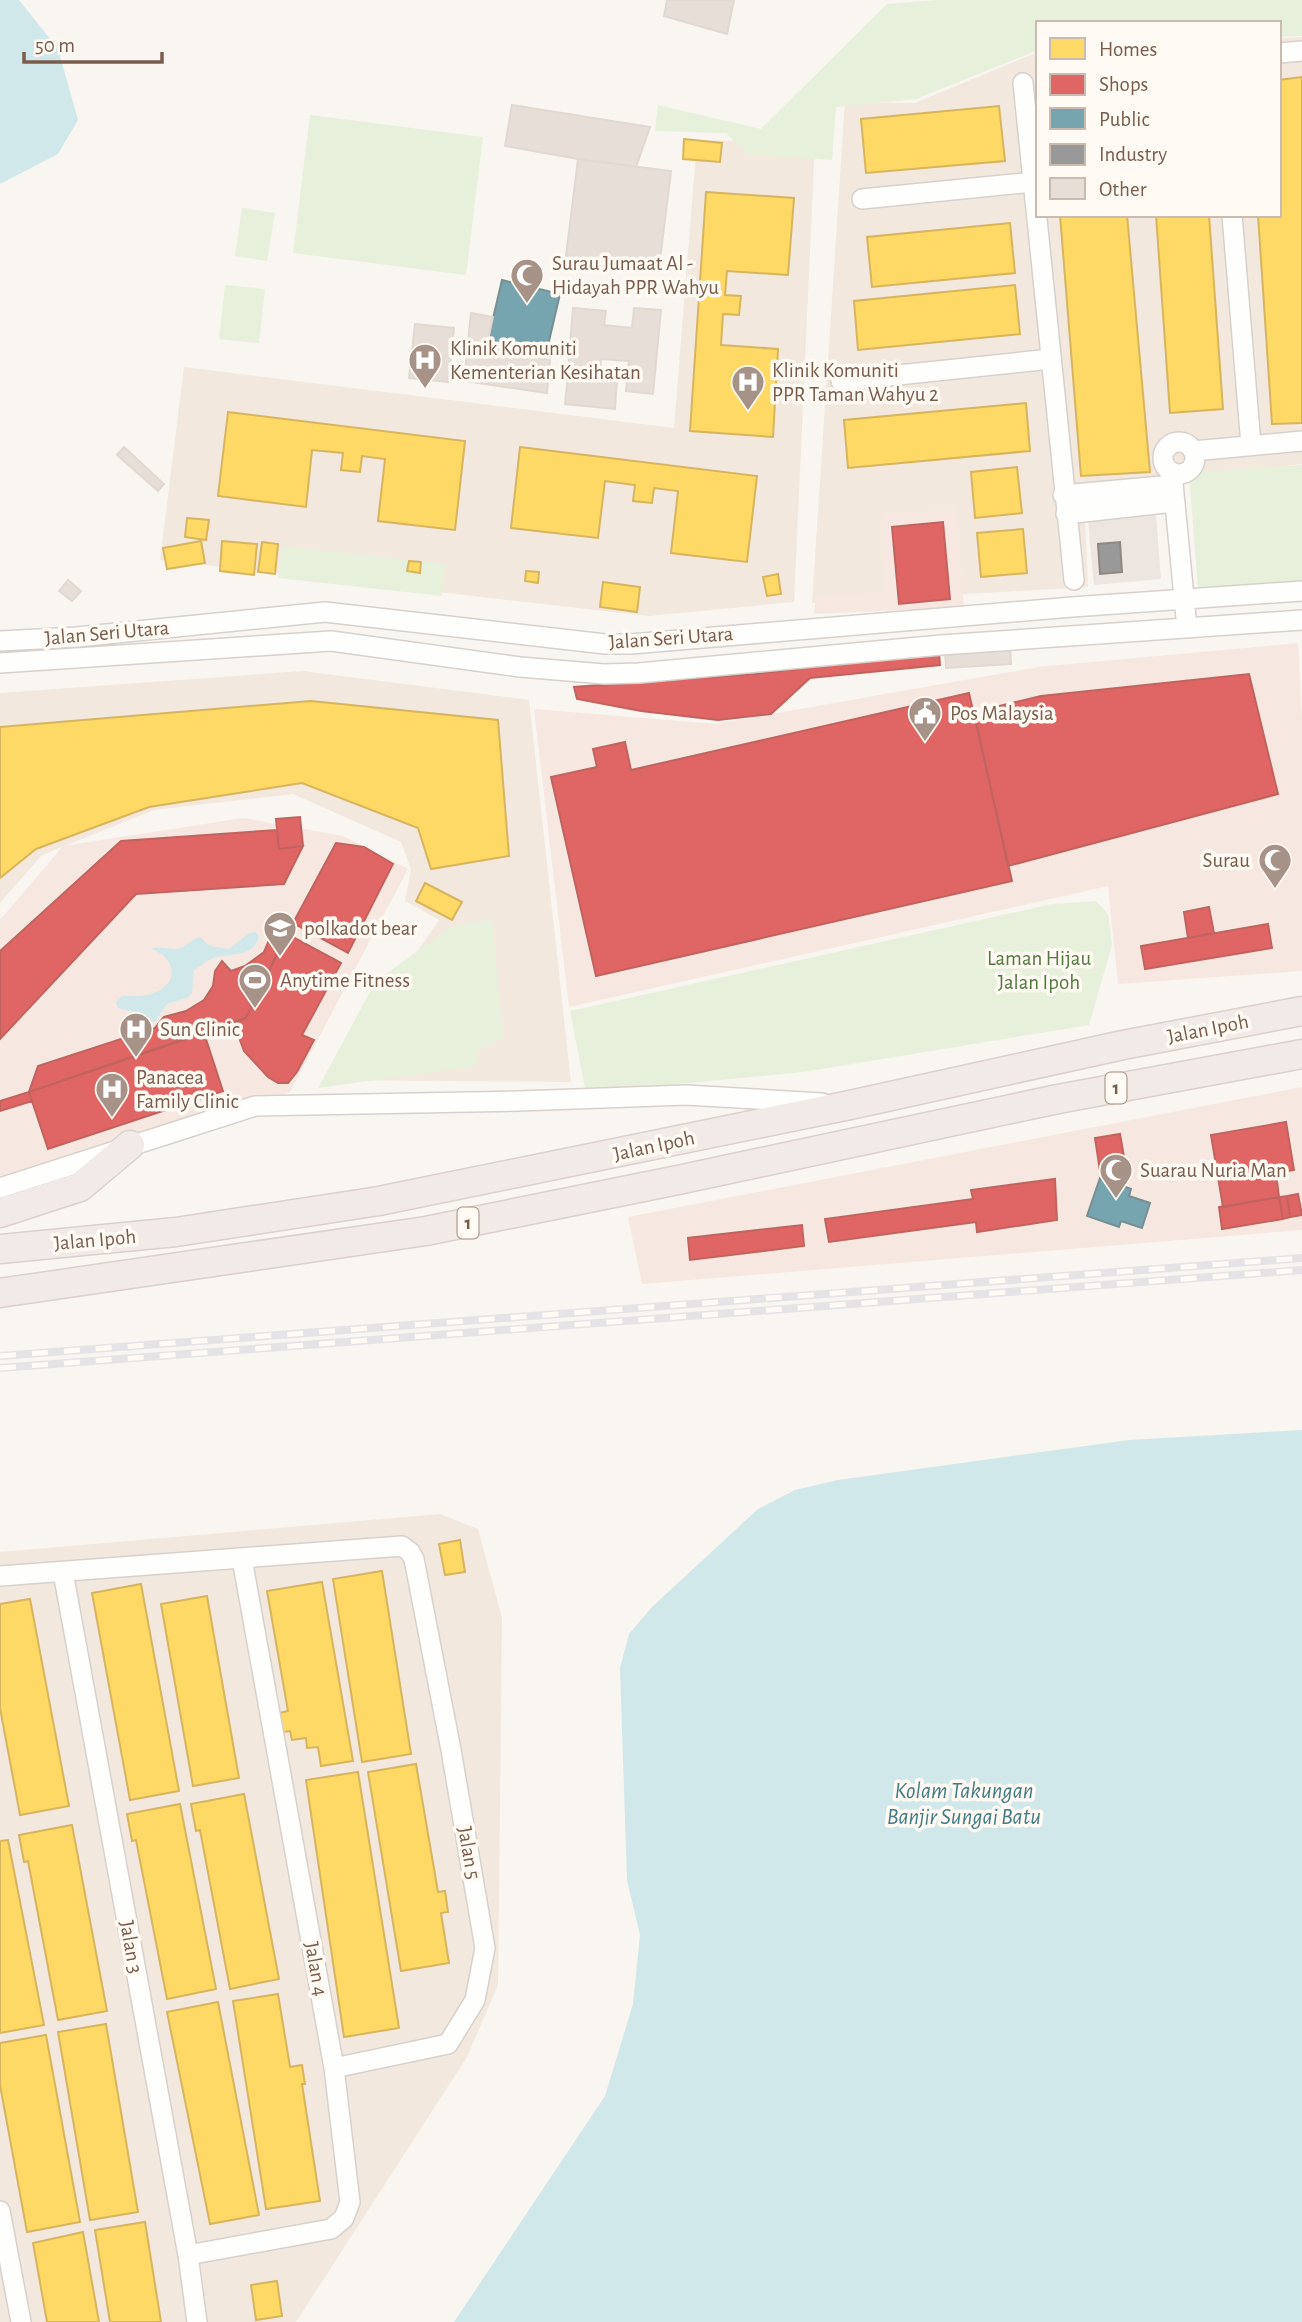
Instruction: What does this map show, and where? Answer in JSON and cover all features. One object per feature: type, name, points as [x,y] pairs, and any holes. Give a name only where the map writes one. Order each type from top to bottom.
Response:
[{"type":"highway","name":"Jalan Ipoh","points":[[0,1249],[176,1232],[379,1201],[850,1105],[1110,1048],[1302,1011]]},
{"type":"highway","name":"Jalan Ipoh","points":[[0,1293],[426,1231],[1058,1099],[1302,1054]]},
{"type":"highway","points":[[0,1213],[80,1187],[130,1145]]},
{"type":"street","points":[[1281,53],[1302,51]]},
{"type":"street","points":[[1023,83],[1036,212]]},
{"type":"street","points":[[862,199],[1033,182]]},
{"type":"street","points":[[1037,217],[1074,580]]},
{"type":"street","points":[[1232,217],[1251,445]]},
{"type":"street","points":[[841,381],[1051,359]]},
{"type":"street","points":[[1187,628],[1173,487],[1163,462],[1167,447],[1181,442],[1193,451],[1302,441]]},
{"type":"street","points":[[1065,504],[1173,487]]},
{"type":"street","name":"Jalan Seri Utara","points":[[0,640],[76,637],[325,612],[605,644],[631,644],[1072,607],[1302,591]]},
{"type":"street","name":"Jalan Seri Utara","points":[[0,663],[331,641],[520,667],[604,674],[639,673],[941,645],[1302,620]]},
{"type":"street","points":[[0,1188],[255,1105],[519,1101],[686,1094],[850,1105]]},
{"type":"street","name":"Jalan 5","points":[[242,1559],[402,1546],[410,1552],[414,1559],[451,1750],[485,1948],[475,2000],[448,2043],[334,2068]]},
{"type":"street","points":[[0,1576],[242,1559]]},
{"type":"street","name":"Jalan 4","points":[[187,2255],[331,2229],[344,2218],[350,2202],[334,2068],[242,1559]]},
{"type":"street","name":"Jalan 3","points":[[63,1572],[197,2322]]},
{"type":"street","points":[[0,2211],[21,2322]]},
{"type":"shaded area","points":[[1302,37],[1302,464],[1125,484],[1085,516],[1088,587],[812,603],[845,102],[915,103],[1036,53],[1036,217],[1281,217],[1281,38]]},
{"type":"shaded area","points":[[697,140],[815,143],[794,602],[648,616],[160,560],[184,367],[674,428]]},
{"type":"shaded area","points":[[955,508],[964,607],[814,614],[816,595],[884,593],[883,514]]},
{"type":"shaded area","points":[[1156,515],[1161,579],[1094,585],[1088,521]]},
{"type":"shaded area","points":[[1298,643],[1302,718],[1302,971],[1118,984],[1108,886],[569,1007],[534,709],[716,724],[1038,667]]},
{"type":"shaded area","points":[[303,671],[529,700],[571,1082],[329,1080],[439,920],[405,901],[411,869],[401,842],[293,794],[154,810],[42,855],[0,903],[0,693]]},
{"type":"shaded area","points":[[243,818],[343,836],[408,869],[290,1092],[0,1197],[0,920],[63,846]]},
{"type":"shaded area","points":[[1302,1087],[1302,1230],[642,1284],[628,1217]]},
{"type":"shaded area","points":[[440,1514],[478,1529],[502,1618],[498,1985],[467,2057],[296,2322],[0,2322],[0,1552]]},
{"type":"green space","points":[[939,0],[1302,0],[1302,36],[1281,37],[1281,21],[1036,21],[1036,51],[916,99],[836,107],[832,160],[748,155],[726,133],[655,131],[658,105],[761,129],[887,4]]},
{"type":"green space","points":[[310,115],[483,137],[466,275],[293,253]]},
{"type":"green space","points":[[242,208],[275,213],[267,261],[235,256]]},
{"type":"green space","points":[[225,285],[265,289],[259,343],[219,339]]},
{"type":"green space","points":[[1302,465],[1302,581],[1198,589],[1189,473]]},
{"type":"green space","points":[[282,546],[445,564],[442,596],[278,578]]},
{"type":"green space","name":"Laman Hijau Jalan Ipoh","points":[[1096,901],[1108,914],[1112,945],[1089,1025],[803,1072],[586,1093],[570,1011],[1052,904]]},
{"type":"green space","points":[[492,919],[503,1038],[478,1050],[476,1066],[318,1088],[376,981],[452,926]]},
{"type":"water","points":[[0,0],[19,0],[58,49],[78,120],[58,154],[0,184]]},
{"type":"water","points":[[255,932],[259,935],[252,948],[214,958],[194,970],[192,993],[187,998],[167,1004],[155,1022],[141,1022],[139,1013],[118,1008],[116,1002],[122,996],[152,994],[169,982],[172,969],[169,963],[159,952],[151,949],[180,948],[200,937],[210,946],[229,949],[249,933]]},
{"type":"water","name":"Kolam Takungan Banjir Sungai Batu","points":[[1302,1430],[1302,2322],[454,2322],[605,2096],[633,2004],[640,1935],[627,1880],[620,1668],[629,1634],[652,1607],[758,1509],[795,1490],[838,1480],[1129,1440]]},
{"type":"building: Homes","points":[[1302,77],[1302,423],[1272,424],[1258,217],[1281,217],[1281,80]]},
{"type":"building: Homes","points":[[999,106],[1005,161],[866,173],[861,119]]},
{"type":"building: Homes","points":[[684,139],[722,143],[720,162],[683,159]]},
{"type":"building: Homes","points":[[706,192],[794,198],[788,275],[727,271],[725,295],[741,296],[739,315],[723,314],[721,345],[778,349],[773,437],[690,431]]},
{"type":"building: Homes","points":[[1060,217],[1127,217],[1150,472],[1081,476]]},
{"type":"building: Homes","points":[[1156,217],[1209,217],[1223,409],[1170,413]]},
{"type":"building: Homes","points":[[1010,223],[1015,273],[872,287],[867,237]]},
{"type":"building: Homes","points":[[1015,285],[1020,334],[858,350],[854,301]]},
{"type":"building: Homes","points":[[1026,403],[1030,451],[848,468],[844,420]]},
{"type":"building: Homes","points":[[228,412],[465,441],[455,530],[378,521],[385,459],[362,456],[360,472],[341,470],[343,453],[312,450],[306,507],[218,496]]},
{"type":"building: Homes","points":[[520,447],[757,476],[747,562],[671,553],[678,491],[654,488],[652,503],[633,501],[635,485],[605,481],[598,538],[511,528]]},
{"type":"building: Homes","points":[[1017,467],[1022,513],[975,518],[971,472]]},
{"type":"building: Homes","points":[[187,518],[209,520],[206,540],[185,537]]},
{"type":"building: Homes","points":[[1023,529],[1027,573],[981,577],[977,533]]},
{"type":"building: Homes","points":[[201,541],[205,563],[167,569],[163,548]]},
{"type":"building: Homes","points":[[222,541],[257,544],[254,575],[220,571]]},
{"type":"building: Homes","points":[[262,542],[278,544],[275,574],[258,572]]},
{"type":"building: Homes","points":[[409,561],[421,562],[420,573],[407,571]]},
{"type":"building: Homes","points":[[526,571],[539,572],[538,583],[525,581]]},
{"type":"building: Homes","points":[[778,574],[781,594],[767,596],[763,577]]},
{"type":"building: Homes","points":[[603,582],[640,587],[637,612],[600,607]]},
{"type":"building: Homes","points":[[311,701],[498,720],[509,856],[431,869],[418,828],[302,783],[149,807],[36,849],[0,878],[0,727]]},
{"type":"building: Homes","points":[[425,883],[462,902],[452,920],[416,901]]},
{"type":"building: Homes","points":[[460,1540],[465,1572],[445,1575],[439,1544]]},
{"type":"building: Homes","points":[[382,1571],[411,1754],[362,1762],[333,1579]]},
{"type":"building: Homes","points":[[322,1582],[353,1761],[321,1766],[318,1747],[307,1748],[306,1738],[292,1740],[290,1731],[283,1732],[279,1713],[288,1711],[267,1591]]},
{"type":"building: Homes","points":[[141,1584],[179,1791],[130,1800],[92,1593]]},
{"type":"building: Homes","points":[[207,1596],[239,1778],[193,1786],[161,1604]]},
{"type":"building: Homes","points":[[30,1599],[69,1806],[20,1815],[0,1708],[0,1604]]},
{"type":"building: Homes","points":[[416,1764],[438,1892],[445,1891],[448,1912],[441,1913],[449,1963],[401,1971],[368,1772]]},
{"type":"building: Homes","points":[[358,1772],[399,2028],[344,2037],[306,1780]]},
{"type":"building: Homes","points":[[244,1794],[279,1979],[230,1989],[200,1830],[196,1831],[191,1804]]},
{"type":"building: Homes","points":[[180,1804],[216,1989],[167,1999],[136,1840],[132,1841],[127,1814]]},
{"type":"building: Homes","points":[[72,1825],[107,2011],[58,2020],[28,1861],[24,1862],[19,1835]]},
{"type":"building: Homes","points":[[8,1840],[44,2025],[0,2033],[0,1841]]},
{"type":"building: Homes","points":[[278,1994],[290,2067],[302,2065],[305,2084],[302,2084],[320,2201],[266,2209],[233,2001]]},
{"type":"building: Homes","points":[[218,2002],[259,2215],[210,2224],[167,2012]]},
{"type":"building: Homes","points":[[106,2024],[138,2212],[90,2220],[58,2032]]},
{"type":"building: Homes","points":[[46,2035],[80,2222],[27,2232],[0,2085],[0,2043]]},
{"type":"building: Homes","points":[[145,2222],[161,2322],[110,2322],[95,2230]]},
{"type":"building: Homes","points":[[83,2232],[99,2322],[47,2322],[33,2243]]},
{"type":"building: Homes","points":[[277,2281],[282,2316],[256,2320],[251,2285]]},
{"type":"building: Shops","points":[[943,522],[950,599],[899,604],[892,527]]},
{"type":"building: Shops","points":[[939,652],[940,665],[810,678],[771,714],[718,720],[641,711],[577,699],[574,687],[755,674]]},
{"type":"building: Shops","points":[[1249,674],[1278,794],[1008,866],[974,712],[1041,696]]},
{"type":"building: Shops","points":[[969,693],[1012,881],[596,976],[551,777],[597,767],[593,749],[625,742],[631,770]]},
{"type":"building: Shops","points":[[300,817],[303,846],[279,849],[276,819]]},
{"type":"building: Shops","points":[[277,830],[279,849],[303,846],[284,884],[136,894],[0,1039],[0,951],[121,841]]},
{"type":"building: Shops","points":[[336,843],[364,847],[393,864],[348,953],[293,923]]},
{"type":"building: Shops","points":[[1209,907],[1214,933],[1188,938],[1184,912]]},
{"type":"building: Shops","points":[[1268,924],[1272,948],[1145,969],[1141,946]]},
{"type":"building: Shops","points":[[272,933],[284,939],[246,1018],[29,1092],[38,1066],[155,1028],[164,1017],[186,1011],[204,1000],[213,986],[215,971],[222,961],[231,971],[245,966],[264,952]]},
{"type":"building: Shops","points":[[287,934],[341,963],[302,1035],[314,1040],[288,1083],[278,1083],[268,1077],[244,1051],[234,1024],[246,1018]]},
{"type":"building: Shops","points":[[234,1024],[236,1029],[206,1039],[204,1033]]},
{"type":"building: Shops","points":[[204,1033],[223,1091],[48,1149],[29,1092]]},
{"type":"building: Shops","points":[[29,1092],[32,1101],[0,1111],[0,1101]]},
{"type":"building: Shops","points":[[1286,1122],[1294,1170],[1276,1173],[1279,1197],[1223,1207],[1211,1135]]},
{"type":"building: Shops","points":[[1120,1134],[1126,1168],[1100,1171],[1095,1138]]},
{"type":"building: Shops","points":[[1055,1179],[1057,1220],[977,1232],[976,1222],[829,1242],[825,1219],[973,1199],[971,1190]]},
{"type":"building: Shops","points":[[1298,1194],[1302,1215],[1290,1217],[1287,1196]]},
{"type":"building: Shops","points":[[1287,1196],[1290,1217],[1283,1219],[1279,1197]]},
{"type":"building: Shops","points":[[1279,1197],[1283,1219],[1222,1229],[1219,1207]]},
{"type":"building: Shops","points":[[802,1225],[804,1246],[690,1260],[688,1238]]},
{"type":"building: Public","name":"Surau Jumaat Al - Hidayah PPR Wahyu","points":[[502,280],[560,294],[546,354],[488,340]]},
{"type":"building: Public","name":"Suarau Nuria Man","points":[[1100,1178],[1131,1189],[1129,1196],[1150,1203],[1142,1228],[1121,1221],[1119,1227],[1087,1216]]},
{"type":"building: Industry","points":[[1120,542],[1122,572],[1100,574],[1098,544]]},
{"type":"building: Other","points":[[667,0],[734,0],[727,34],[664,16]]},
{"type":"building: Other","points":[[512,105],[650,127],[636,167],[578,159],[505,146]]},
{"type":"building: Other","points":[[578,159],[671,171],[659,268],[566,256]]},
{"type":"building: Other","points":[[573,308],[606,311],[604,325],[632,328],[634,308],[661,310],[653,394],[626,391],[629,361],[601,359],[600,373],[568,370]]},
{"type":"building: Other","points":[[471,313],[493,317],[487,345],[550,360],[547,393],[464,381]]},
{"type":"building: Other","points":[[415,324],[454,328],[448,382],[409,378]]},
{"type":"building: Other","points":[[568,375],[617,380],[615,409],[565,404]]},
{"type":"building: Other","points":[[124,447],[164,484],[158,491],[117,455]]},
{"type":"building: Other","points":[[68,580],[81,591],[72,601],[59,591]]},
{"type":"building: Other","points":[[1010,647],[1011,664],[946,668],[945,652]]},
{"type":"railway","points":[[0,1356],[1302,1258]]},
{"type":"railway","points":[[0,1368],[1302,1270]]},
{"type":"place","name":"Surau Jumaat Al - Hidayah PPR Wahyu","points":[[527,305]]},
{"type":"place","name":"Klinik Komuniti Kementerian Kesihatan","points":[[425,390]]},
{"type":"place","name":"Klinik Komuniti PPR Taman Wahyu 2","points":[[748,412]]},
{"type":"place","name":"Pos Malaysia","points":[[925,743]]},
{"type":"place","name":"Surau","points":[[1275,890]]},
{"type":"place","name":"polkadot bear","points":[[280,958]]},
{"type":"place","name":"Anytime Fitness","points":[[255,1010]]},
{"type":"place","name":"Sun Clinic","points":[[136,1059]]},
{"type":"place","name":"Panacea Family Clinic","points":[[112,1119]]},
{"type":"place","name":"Suarau Nuria Man","points":[[1116,1200]]}]
